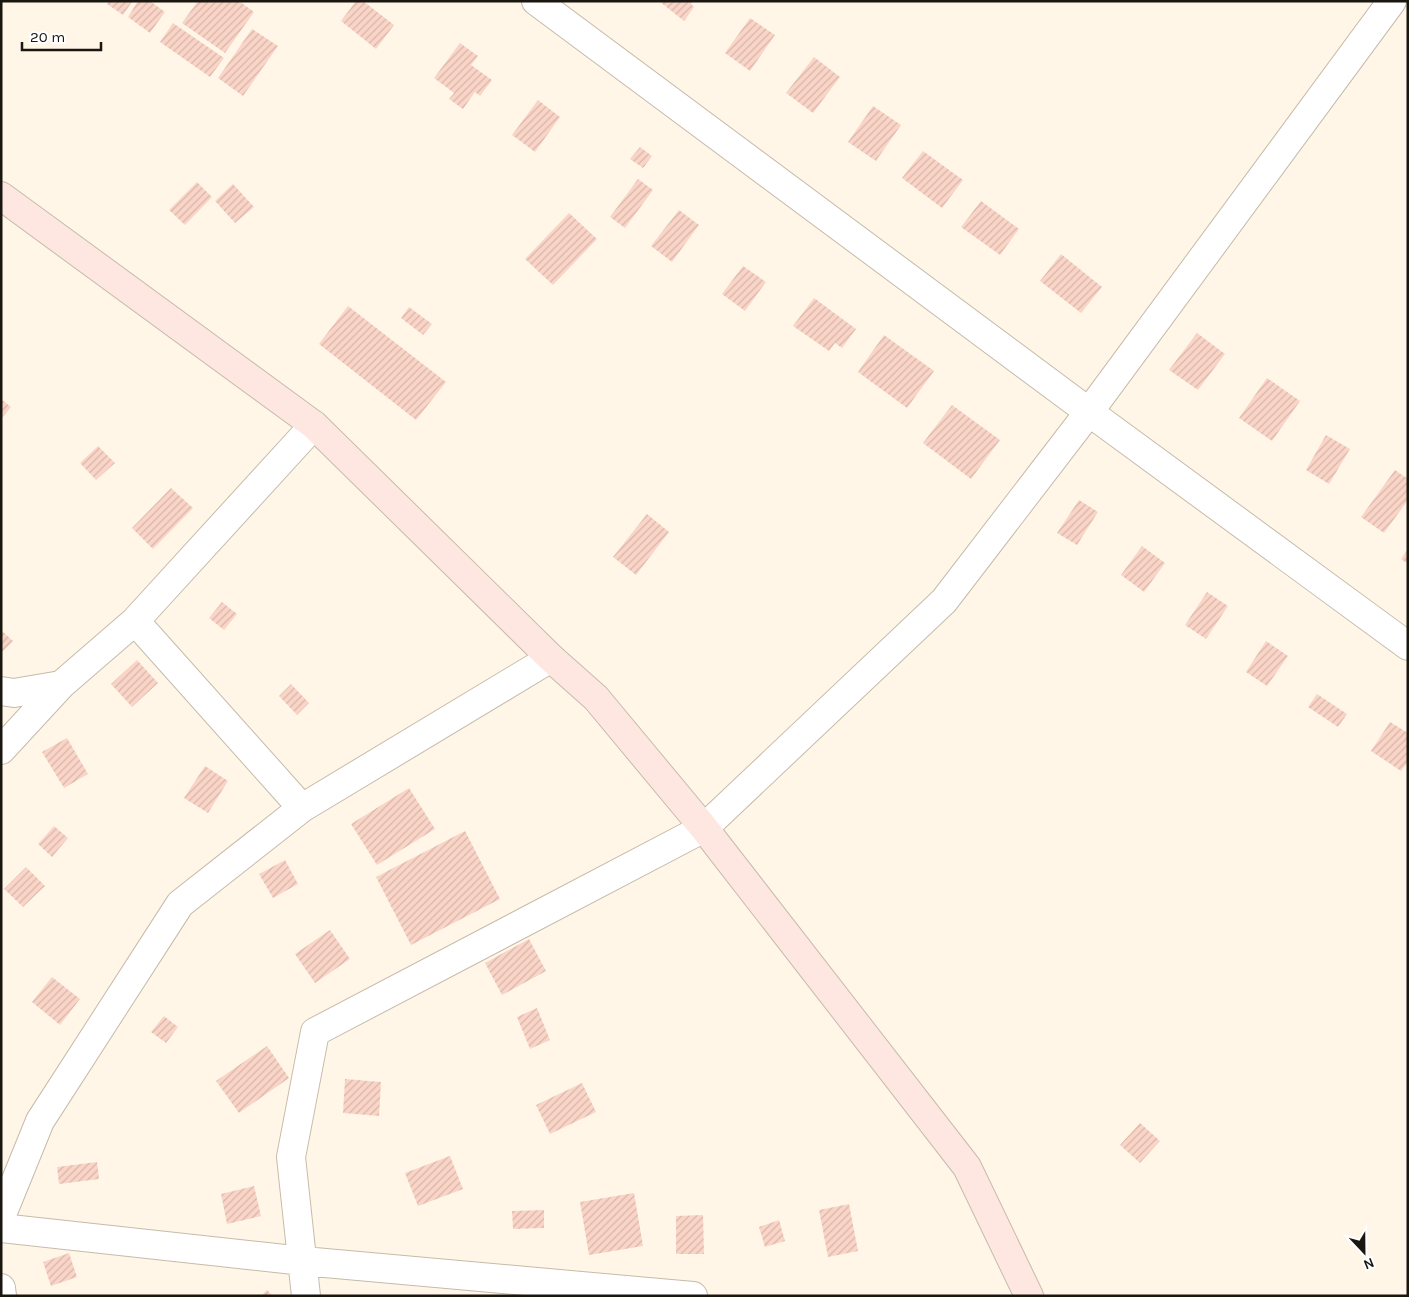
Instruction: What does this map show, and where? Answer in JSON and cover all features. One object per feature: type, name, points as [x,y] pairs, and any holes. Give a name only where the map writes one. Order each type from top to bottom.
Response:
[{"type":"street","points":[[536,1],[1088,412],[1408,646]]},
{"type":"street","points":[[306,1296],[291,1157],[315,1032],[704,828],[944,601],[1088,412],[1392,1]]},
{"type":"street","points":[[1,196],[314,425],[551,658],[596,698],[704,828],[966,1167],[1028,1296]]},
{"type":"street","points":[[1,750],[61,685],[135,621],[314,425]]},
{"type":"street","points":[[135,621],[302,808]]},
{"type":"street","points":[[1,1217],[40,1121],[180,904],[302,808],[551,658]]},
{"type":"street","points":[[1,691],[14,693],[61,685]]},
{"type":"street","points":[[1,1228],[303,1261],[693,1296]]},
{"type":"street","points":[[1,1288],[2,1296]]},
{"type":"building","points":[[109,1],[132,2],[123,15],[107,4]]},
{"type":"building","points":[[138,1],[150,1],[165,12],[150,33],[128,17]]},
{"type":"building","points":[[198,1],[239,1],[254,12],[225,53],[182,23]]},
{"type":"building","points":[[356,1],[363,1],[394,25],[376,49],[341,21]]},
{"type":"building","points":[[659,1],[693,1],[691,4],[694,7],[684,21]]},
{"type":"building","points":[[750,18],[775,35],[750,71],[725,53]]},
{"type":"building","points":[[173,23],[224,58],[210,77],[160,42]]},
{"type":"building","points":[[252,29],[278,46],[243,96],[218,78]]},
{"type":"building","points":[[460,43],[478,56],[471,65],[492,80],[480,96],[475,92],[463,109],[449,99],[454,93],[434,78]]},
{"type":"building","points":[[814,57],[840,77],[813,113],[786,93]]},
{"type":"building","points":[[538,100],[560,117],[535,152],[512,135]]},
{"type":"building","points":[[873,106],[901,125],[876,161],[848,142]]},
{"type":"building","points":[[640,147],[652,156],[643,168],[630,159]]},
{"type":"building","points":[[923,151],[963,180],[942,208],[902,178]]},
{"type":"building","points":[[638,179],[653,190],[625,228],[610,217]]},
{"type":"building","points":[[197,182],[212,197],[185,225],[169,210]]},
{"type":"building","points":[[233,184],[254,207],[235,223],[215,201]]},
{"type":"building","points":[[981,201],[1019,229],[1000,255],[961,227]]},
{"type":"building","points":[[679,210],[699,225],[672,262],[651,246]]},
{"type":"building","points":[[569,213],[597,239],[553,285],[525,259]]},
{"type":"building","points":[[1061,254],[1102,287],[1081,313],[1040,281]]},
{"type":"building","points":[[743,266],[766,282],[745,311],[722,294]]},
{"type":"building","points":[[814,298],[856,329],[842,348],[835,343],[829,351],[793,326]]},
{"type":"building","points":[[348,306],[446,382],[416,420],[319,344]]},
{"type":"building","points":[[409,307],[432,324],[423,335],[401,318]]},
{"type":"building","points":[[1197,333],[1225,354],[1198,390],[1169,370]]},
{"type":"building","points":[[884,335],[934,371],[907,408],[858,372]]},
{"type":"building","points":[[1267,378],[1300,401],[1272,441],[1239,418]]},
{"type":"building","points":[[1,399],[11,407],[1,419]]},
{"type":"building","points":[[952,405],[1000,440],[971,479],[923,443]]},
{"type":"building","points":[[1326,435],[1350,449],[1329,484],[1306,470]]},
{"type":"building","points":[[98,446],[115,463],[96,480],[80,463]]},
{"type":"building","points":[[1395,470],[1408,479],[1408,500],[1384,533],[1361,517]]},
{"type":"building","points":[[171,488],[193,508],[153,549],[132,528]]},
{"type":"building","points":[[1079,500],[1098,512],[1077,545],[1057,533]]},
{"type":"building","points":[[647,514],[669,532],[636,575],[613,557]]},
{"type":"building","points":[[1142,546],[1165,563],[1144,592],[1121,575]]},
{"type":"building","points":[[1408,549],[1408,564],[1401,559]]},
{"type":"building","points":[[1207,592],[1228,606],[1206,639],[1185,625]]},
{"type":"building","points":[[222,602],[237,614],[224,630],[209,618]]},
{"type":"building","points":[[1,630],[13,641],[1,653]]},
{"type":"building","points":[[1266,641],[1288,656],[1267,686],[1246,672]]},
{"type":"building","points":[[137,660],[158,683],[132,707],[111,684]]},
{"type":"building","points":[[291,684],[309,703],[297,715],[279,696]]},
{"type":"building","points":[[1317,694],[1347,714],[1338,727],[1308,707]]},
{"type":"building","points":[[1390,722],[1408,733],[1408,762],[1401,771],[1371,751]]},
{"type":"building","points":[[67,738],[88,774],[64,788],[42,752]]},
{"type":"building","points":[[205,766],[228,781],[208,813],[184,798]]},
{"type":"building","points":[[409,788],[435,829],[377,865],[351,824]]},
{"type":"building","points":[[54,826],[68,838],[52,857],[38,844]]},
{"type":"building","points":[[465,831],[500,899],[411,945],[376,877]]},
{"type":"building","points":[[285,860],[298,884],[273,898],[259,874]]},
{"type":"building","points":[[26,867],[45,886],[23,907],[4,889]]},
{"type":"building","points":[[330,930],[350,959],[315,983],[295,954]]},
{"type":"building","points":[[529,939],[546,971],[502,995],[485,963]]},
{"type":"building","points":[[52,977],[80,999],[60,1025],[32,1002]]},
{"type":"building","points":[[537,1008],[550,1040],[530,1049],[517,1017]]},
{"type":"building","points":[[164,1016],[178,1027],[166,1043],[151,1032]]},
{"type":"building","points":[[267,1046],[289,1078],[239,1113],[216,1081]]},
{"type":"building","points":[[345,1079],[381,1082],[379,1116],[343,1113]]},
{"type":"building","points":[[582,1083],[596,1112],[550,1134],[536,1105]]},
{"type":"building","points":[[1140,1123],[1160,1141],[1140,1163],[1120,1145]]},
{"type":"building","points":[[450,1156],[463,1189],[418,1206],[405,1173]]},
{"type":"building","points":[[97,1162],[99,1179],[59,1184],[57,1167]]},
{"type":"building","points":[[254,1186],[261,1216],[227,1224],[221,1194]]},
{"type":"building","points":[[634,1193],[643,1246],[589,1255],[580,1202]]},
{"type":"building","points":[[849,1204],[858,1251],[828,1257],[819,1210]]},
{"type":"building","points":[[544,1210],[544,1228],[513,1229],[512,1211]]},
{"type":"building","points":[[703,1215],[704,1254],[676,1254],[676,1216]]},
{"type":"building","points":[[779,1220],[785,1241],[765,1247],[759,1227]]},
{"type":"building","points":[[69,1253],[77,1277],[51,1286],[43,1262]]},
{"type":"building","points":[[267,1290],[273,1296],[261,1296]]}]
